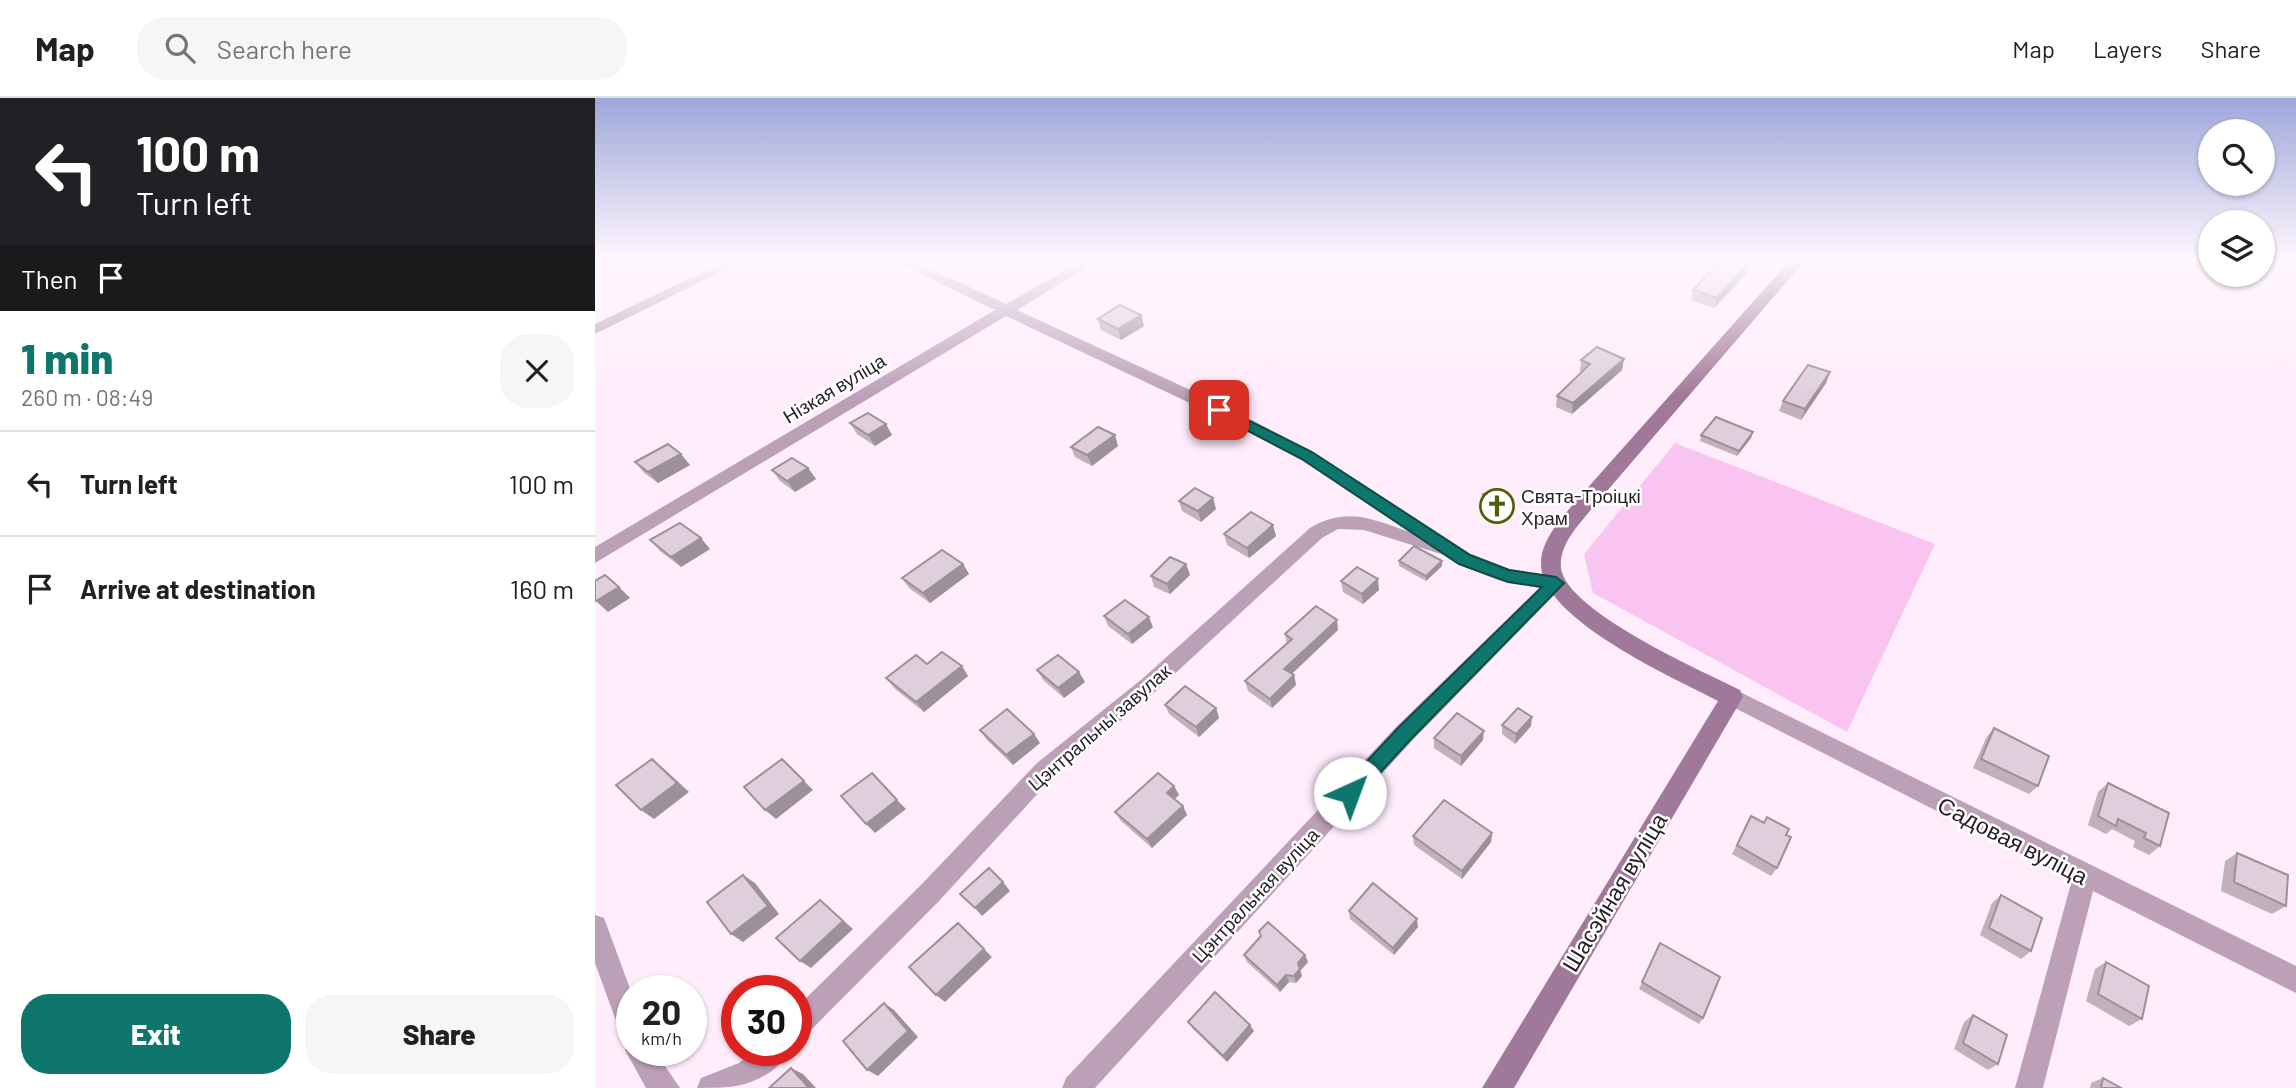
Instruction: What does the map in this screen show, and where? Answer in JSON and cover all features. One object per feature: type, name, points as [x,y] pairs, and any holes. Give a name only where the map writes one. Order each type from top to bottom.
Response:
[{"type":"main road","points":[[1732,697],[1598,624],[1570,601],[1556,583],[1551,557],[1559,537],[1760,304]]},
{"type":"main road","name":"Шасэйная вуліца","points":[[1497,1088],[1732,697]]},
{"type":"street","points":[[595,330],[648,304]]},
{"type":"street","points":[[996,304],[1219,410],[1307,456],[1444,548],[1494,572],[1556,583]]},
{"type":"street","name":"Нізкая вуліца","points":[[595,556],[1015,304]]},
{"type":"street","name":"Цэнтральны завулак","points":[[812,1011],[930,892],[1045,770],[1149,685],[1316,533],[1337,522],[1354,520],[1444,548]]},
{"type":"street","name":"Цэнтральная вуліца","points":[[1076,1088],[1404,734],[1556,583]]},
{"type":"street","name":"Садовая вуліца","points":[[1732,697],[2296,980]]},
{"type":"street","points":[[2029,1088],[2085,876]]},
{"type":"street","points":[[595,927],[603,974],[616,1000]]},
{"type":"street","points":[[649,1066],[666,1088]]},
{"type":"street","points":[[711,1088],[748,1073],[757,1066]]},
{"type":"shaded area","points":[[1675,443],[1935,544],[1847,732],[1593,593],[1584,554]]},
{"type":"building","points":[[1120,305],[1141,315],[1118,329],[1098,319]]},
{"type":"building","points":[[1597,347],[1624,359],[1573,403],[1557,396],[1590,364],[1581,360]]},
{"type":"building","points":[[1808,365],[1830,372],[1805,409],[1783,401]]},
{"type":"building","points":[[868,413],[886,424],[868,435],[850,423]]},
{"type":"building","points":[[1716,417],[1753,432],[1739,451],[1701,435]]},
{"type":"building","points":[[1098,427],[1115,435],[1087,455],[1071,447]]},
{"type":"building","points":[[668,444],[681,454],[648,472],[635,462]]},
{"type":"building","points":[[792,458],[808,468],[787,481],[772,470]]},
{"type":"building","points":[[1195,488],[1213,498],[1198,511],[1179,501]]},
{"type":"building","points":[[1507,492],[1511,508],[1486,510],[1483,494]]},
{"type":"building","points":[[1251,512],[1273,525],[1247,548],[1224,534]]},
{"type":"building","points":[[680,523],[701,538],[671,557],[650,540]]},
{"type":"building","points":[[1414,546],[1442,561],[1426,576],[1399,561]]},
{"type":"building","points":[[942,550],[963,564],[923,593],[902,578]]},
{"type":"building","points":[[1170,557],[1186,564],[1167,584],[1151,576]]},
{"type":"building","points":[[1357,567],[1378,579],[1362,594],[1341,581]]},
{"type":"building","points":[[605,575],[619,587],[596,601],[595,581]]},
{"type":"building","points":[[1125,600],[1149,617],[1128,634],[1104,616]]},
{"type":"building","points":[[1316,606],[1337,620],[1284,669],[1294,675],[1270,699],[1245,681],[1292,639],[1285,634]]},
{"type":"building","points":[[942,652],[962,666],[916,702],[886,678],[916,655],[927,664]]},
{"type":"building","points":[[1058,655],[1079,672],[1058,688],[1037,670]]},
{"type":"building","points":[[1185,686],[1216,708],[1196,727],[1165,705]]},
{"type":"building","points":[[1518,708],[1532,717],[1516,734],[1502,725]]},
{"type":"building","points":[[1007,709],[1034,734],[1006,755],[980,730]]},
{"type":"building","points":[[1457,713],[1484,731],[1461,756],[1434,738]]},
{"type":"building","points":[[1994,728],[2049,756],[2038,786],[1981,759]]},
{"type":"building","points":[[652,759],[677,783],[641,810],[616,785]]},
{"type":"building","points":[[782,759],[804,781],[765,810],[744,787]]},
{"type":"building","points":[[872,773],[897,800],[866,824],[841,796]]},
{"type":"building","points":[[1158,773],[1174,786],[1167,793],[1183,806],[1147,839],[1115,812]]},
{"type":"building","points":[[2108,783],[2169,813],[2160,846],[2144,838],[2146,833],[2118,819],[2116,826],[2098,816]]},
{"type":"building","points":[[1444,800],[1492,833],[1462,871],[1413,836]]},
{"type":"building","points":[[1751,816],[1764,823],[1767,817],[1789,829],[1786,835],[1791,837],[1777,868],[1737,845]]},
{"type":"building","points":[[2237,853],[2288,875],[2286,906],[2234,882]]},
{"type":"building","points":[[989,868],[1003,882],[975,908],[960,894]]},
{"type":"building","points":[[743,875],[768,906],[731,934],[707,902]]},
{"type":"building","points":[[1373,883],[1417,919],[1393,948],[1349,911]]},
{"type":"building","points":[[2001,895],[2042,918],[2031,951],[1989,928]]},
{"type":"building","points":[[820,900],[843,921],[800,961],[776,938]]},
{"type":"building","points":[[1268,922],[1305,955],[1298,963],[1300,969],[1294,976],[1286,975],[1277,985],[1244,955],[1261,936],[1259,931]]},
{"type":"building","points":[[958,923],[984,949],[936,995],[909,967]]},
{"type":"building","points":[[1660,943],[1720,977],[1703,1018],[1642,982]]},
{"type":"building","points":[[2106,962],[2149,986],[2142,1019],[2098,994]]},
{"type":"building","points":[[1215,992],[1250,1025],[1223,1056],[1188,1022]]},
{"type":"building","points":[[884,1003],[908,1031],[867,1070],[843,1041]]},
{"type":"building","points":[[1973,1015],[2007,1035],[1998,1064],[1963,1043]]},
{"type":"building","points":[[791,1068],[809,1088],[769,1088]]},
{"type":"building","points":[[2103,1078],[2121,1088],[2101,1088]]},
{"type":"place","name":"Свята-Троіцкі Храм","points":[[1497,506]]},
{"type":"route","points":[[1219,410],[1307,456],[1444,548],[1477,566],[1508,576],[1556,583],[1404,734],[1350,793]]}]
